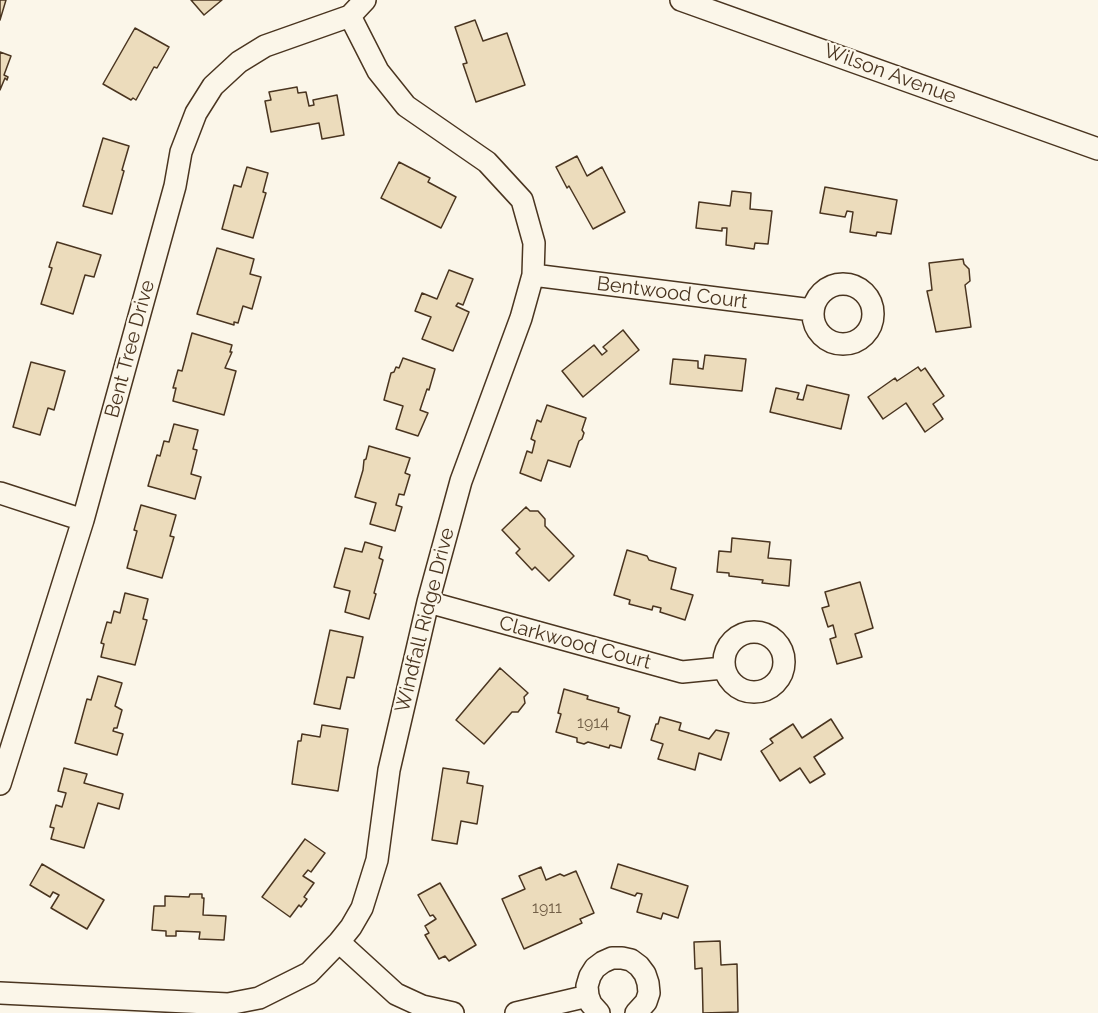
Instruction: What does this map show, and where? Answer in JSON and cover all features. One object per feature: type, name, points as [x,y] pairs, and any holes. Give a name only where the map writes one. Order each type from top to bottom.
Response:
[{"type":"street","name":"Bent Tree Drive","points":[[0,784],[83,520],[175,186],[181,152],[196,113],[213,86],[248,57],[265,46],[350,16],[365,0]]},
{"type":"street","name":"Wilson Avenue","points":[[694,2],[728,8],[1098,149]]},
{"type":"street","name":"Windfall Ridge Drive","points":[[0,993],[228,1004],[259,998],[309,973],[339,942],[362,908],[377,860],[389,770],[428,602],[461,481],[521,318],[533,275],[534,243],[522,200],[487,162],[406,106],[378,71],[350,16]]},
{"type":"street","name":"Bentwood Court","points":[[533,275],[812,310]]},
{"type":"street","points":[[0,493],[83,520]]},
{"type":"street","name":"Clarkwood Court","points":[[428,602],[682,672],[723,668]]},
{"type":"street","points":[[339,942],[396,994],[422,1006],[453,1013]]},
{"type":"street","points":[[516,1013],[593,1004],[587,986],[590,976],[595,968],[612,958],[631,960],[645,974],[648,983],[646,1002],[636,1013]]},
{"type":"building","points":[[0,0],[6,0],[0,20]]},
{"type":"building","points":[[191,0],[222,0],[204,15]]},
{"type":"building","points":[[475,20],[483,41],[507,33],[525,85],[476,102],[463,64],[467,63],[455,27]]},
{"type":"building","points":[[135,28],[169,47],[157,68],[154,67],[136,100],[133,98],[131,100],[103,84]]},
{"type":"building","points":[[0,52],[11,56],[4,75],[8,77],[7,80],[5,78],[0,90]]},
{"type":"building","points":[[297,87],[298,93],[306,92],[309,106],[314,105],[313,100],[337,95],[344,135],[322,139],[319,123],[271,132],[265,101],[271,100],[269,92]]},
{"type":"building","points":[[103,138],[129,146],[112,214],[83,206]]},
{"type":"building","points":[[577,156],[587,176],[602,167],[625,212],[593,229],[556,167]]},
{"type":"building","points":[[399,162],[430,178],[428,182],[456,197],[441,228],[381,198]]},
{"type":"building","points":[[247,167],[268,173],[263,192],[266,193],[253,238],[222,229],[234,185],[241,187]]},
{"type":"building","points":[[825,187],[897,200],[891,234],[877,232],[876,236],[850,232],[853,212],[847,211],[845,217],[820,213]]},
{"type":"building","points":[[732,191],[751,193],[750,209],[772,211],[768,244],[755,243],[754,249],[726,245],[727,228],[722,228],[722,231],[696,228],[699,202],[730,206]]},
{"type":"building","points":[[57,242],[101,255],[94,277],[85,275],[73,314],[41,304]]},
{"type":"building","points":[[217,248],[254,259],[250,274],[261,277],[252,309],[243,306],[238,323],[234,322],[234,325],[197,314]]},
{"type":"building","points":[[963,259],[969,269],[970,281],[965,285],[971,327],[936,332],[927,291],[932,290],[929,263]]},
{"type":"building","points":[[449,270],[473,279],[463,305],[458,303],[456,306],[469,312],[453,351],[422,339],[431,317],[415,311],[422,293],[437,299]]},
{"type":"building","points":[[623,330],[639,350],[583,397],[562,371],[594,345],[602,355],[607,351],[603,347]]},
{"type":"building","points":[[192,333],[232,345],[230,352],[232,352],[225,368],[236,371],[224,415],[173,401],[176,388],[173,388],[178,370],[182,371]]},
{"type":"building","points":[[705,355],[746,359],[742,391],[670,384],[673,359],[698,361],[698,368],[703,369]]},
{"type":"building","points":[[403,358],[435,369],[420,410],[428,413],[418,436],[396,429],[403,406],[384,400],[391,373],[396,367],[399,368]]},
{"type":"building","points":[[31,362],[65,371],[54,410],[48,408],[40,435],[13,427]]},
{"type":"building","points":[[918,367],[921,371],[925,368],[944,396],[933,404],[943,419],[925,432],[906,403],[883,419],[868,397],[895,378],[897,381]]},
{"type":"building","points":[[807,385],[849,395],[841,429],[770,412],[776,388],[799,393],[797,399],[803,400]]},
{"type":"building","points":[[547,405],[586,418],[582,430],[584,433],[570,467],[548,460],[541,481],[520,473],[527,451],[532,453],[535,441],[531,439],[537,420],[541,422]]},
{"type":"building","points":[[174,424],[198,430],[193,449],[197,450],[191,474],[201,477],[195,499],[148,486],[157,455],[160,456],[164,441],[169,442]]},
{"type":"building","points":[[369,446],[410,458],[405,473],[410,475],[404,495],[399,494],[396,505],[402,507],[395,531],[370,524],[376,503],[355,497]]},
{"type":"building","points":[[141,505],[176,515],[170,536],[174,537],[162,578],[127,568]]},
{"type":"building","points":[[526,507],[530,511],[538,511],[545,519],[545,526],[574,556],[549,581],[535,567],[532,570],[516,553],[520,549],[502,530]]},
{"type":"building","points":[[732,538],[770,542],[768,558],[791,560],[789,586],[762,583],[763,580],[729,576],[729,573],[717,572],[719,551],[731,552]]},
{"type":"building","points":[[365,542],[382,547],[379,558],[383,560],[369,619],[345,612],[350,591],[334,587],[345,548],[362,552]]},
{"type":"building","points":[[627,550],[647,556],[649,560],[676,568],[671,589],[693,595],[685,620],[660,612],[661,608],[653,606],[652,610],[629,604],[630,600],[614,595]]},
{"type":"building","points":[[860,582],[873,628],[855,634],[862,657],[837,664],[830,639],[836,637],[833,625],[828,627],[822,608],[829,606],[825,592]]},
{"type":"building","points":[[125,593],[148,599],[143,619],[147,620],[135,665],[101,657],[104,644],[101,643],[107,622],[111,623],[114,611],[120,613]]},
{"type":"building","points":[[330,630],[363,637],[354,678],[347,677],[340,709],[314,704]]},
{"type":"building","points":[[500,668],[528,693],[524,697],[525,703],[518,712],[512,712],[484,744],[456,720]]},
{"type":"building","points":[[98,676],[122,683],[115,706],[122,710],[117,728],[113,731],[123,734],[117,755],[75,743],[87,699],[91,700]]},
{"type":"building","points":[[564,689],[588,696],[587,699],[619,708],[618,712],[630,716],[621,748],[610,745],[609,748],[588,742],[584,744],[577,742],[577,738],[556,732]]},
{"type":"building","points":[[660,717],[681,723],[679,730],[709,739],[716,730],[729,733],[721,760],[699,753],[695,770],[658,759],[663,744],[651,740]]},
{"type":"building","points":[[831,719],[843,738],[814,757],[825,774],[810,783],[800,768],[780,781],[761,751],[773,743],[770,739],[793,724],[802,738]]},
{"type":"building","points":[[322,725],[348,729],[338,791],[292,784],[298,741],[301,741],[302,734],[320,737]]},
{"type":"building","points":[[64,768],[87,774],[84,783],[123,794],[119,809],[98,803],[84,848],[51,839],[54,828],[50,827],[56,805],[62,807],[66,793],[58,791]]},
{"type":"building","points":[[443,768],[469,772],[467,783],[483,786],[477,824],[461,821],[457,844],[432,840]]},
{"type":"building","points":[[305,839],[325,853],[311,872],[308,870],[303,876],[314,883],[304,897],[307,899],[290,917],[262,897]]},
{"type":"building","points":[[42,864],[104,900],[87,929],[51,908],[59,895],[53,892],[50,897],[30,885]]},
{"type":"building","points":[[618,864],[688,886],[678,918],[663,913],[661,919],[637,912],[642,894],[637,893],[635,896],[611,888]]},
{"type":"building","points":[[541,867],[546,880],[576,871],[594,913],[580,919],[582,923],[524,949],[502,899],[525,889],[519,876]]},
{"type":"building","points":[[440,883],[476,945],[449,961],[445,956],[439,959],[425,935],[429,933],[425,926],[436,919],[433,915],[430,916],[418,895]]},
{"type":"building","points":[[190,894],[202,894],[204,898],[203,915],[226,916],[224,940],[199,939],[200,932],[176,931],[176,936],[166,936],[166,931],[152,930],[154,906],[165,906],[165,896],[189,897]]},
{"type":"building","points":[[720,941],[721,965],[737,964],[738,1012],[703,1013],[702,968],[695,969],[694,942]]}]
